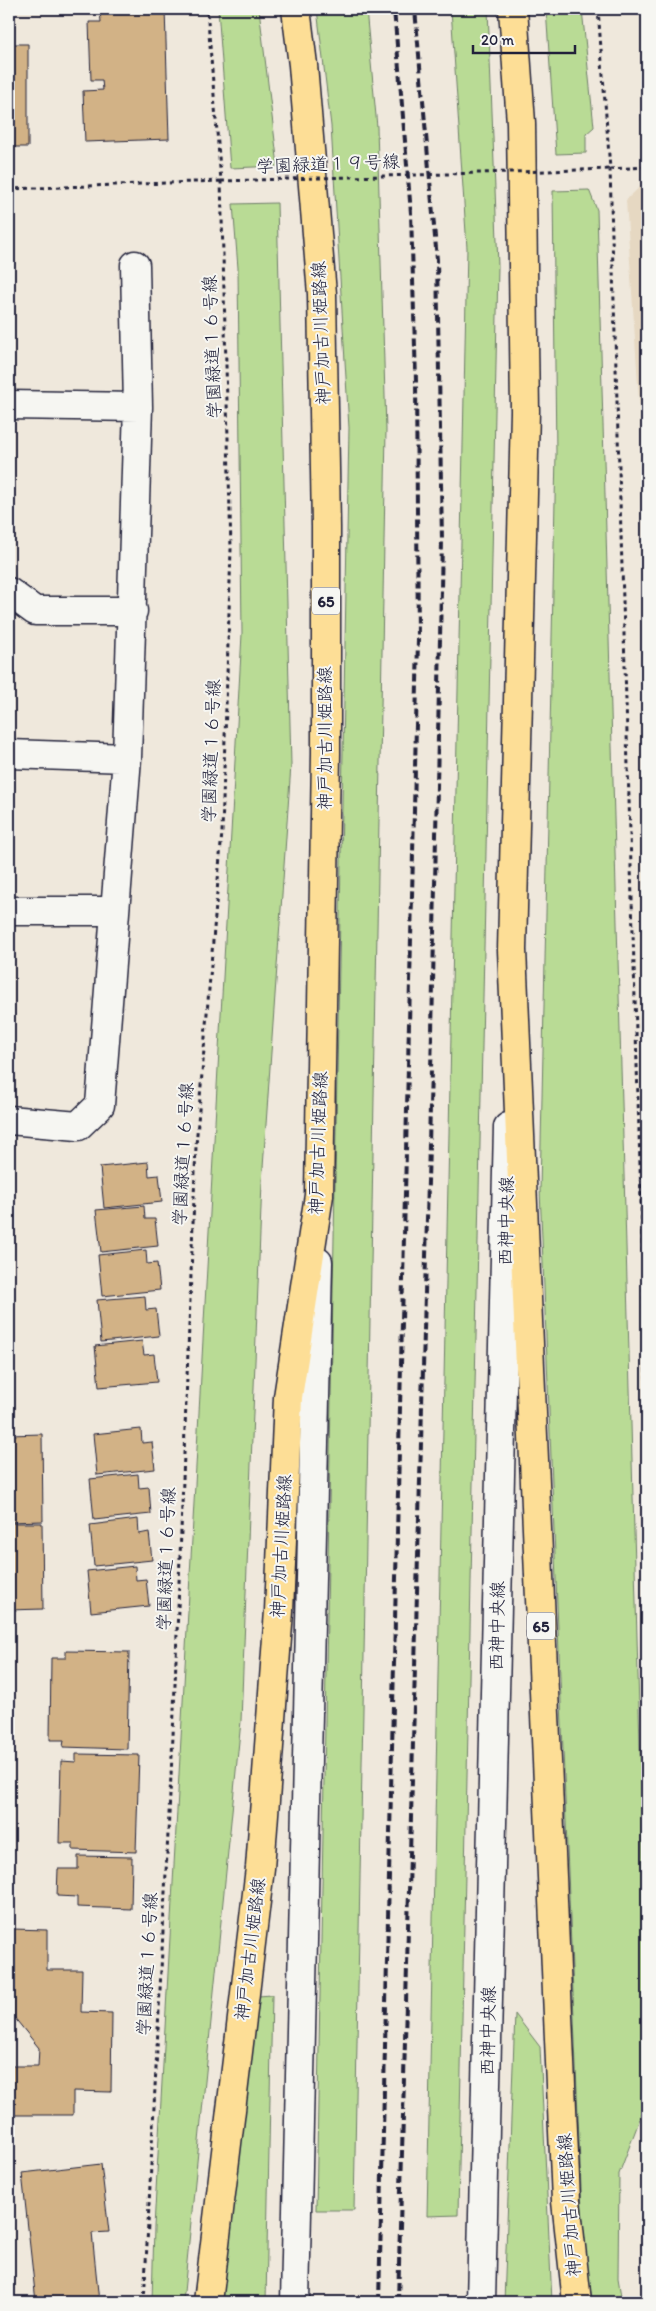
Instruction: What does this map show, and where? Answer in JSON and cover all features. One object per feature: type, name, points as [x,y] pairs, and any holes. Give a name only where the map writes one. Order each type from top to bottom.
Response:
[{"type":"main road","name":"神戸加古川姫路線","points":[[208,2302],[260,1868],[279,1610],[288,1397],[319,1194],[326,753],[326,527],[322,304],[304,74],[296,9]]},
{"type":"main road","name":"神戸加古川姫路線","points":[[513,9],[521,123],[525,411],[512,950],[566,2191],[577,2302]]},
{"type":"street","points":[[9,1120],[78,1126],[100,1105],[127,758],[138,407],[135,264]]},
{"type":"street","points":[[9,404],[138,407]]},
{"type":"street","points":[[9,592],[35,611],[133,611]]},
{"type":"street","points":[[9,754],[127,758]]},
{"type":"street","points":[[9,911],[115,911]]},
{"type":"street","name":"西神中央線","points":[[481,2302],[512,950]]},
{"type":"street","points":[[294,2302],[319,1194]]},
{"type":"path","name":"学園緑道１６号線","points":[[144,2302],[172,1736],[196,1146],[223,812],[231,549],[221,181],[207,9]]},
{"type":"path","points":[[598,9],[610,169],[647,1397]]},
{"type":"path","name":"学園緑道１９号線","points":[[9,190],[647,167]]},
{"type":"shaded area","points":[[644,183],[647,183],[647,523],[626,200]]},
{"type":"green space","points":[[218,9],[259,9],[278,166],[230,168]]},
{"type":"green space","points":[[317,9],[366,9],[377,127],[386,430],[354,2210],[316,2210],[349,428],[331,126]]},
{"type":"green space","points":[[451,9],[488,9],[498,266],[458,2215],[427,2216],[467,248]]},
{"type":"green space","points":[[546,9],[582,9],[594,127],[586,134],[586,153],[556,154]]},
{"type":"green space","points":[[589,190],[597,210],[647,1995],[647,2100],[619,2174],[618,2278],[622,2302],[593,2302],[584,2260],[540,1190],[556,454],[553,191]]},
{"type":"green space","points":[[277,203],[291,765],[262,1182],[241,1721],[183,2302],[152,2302],[154,2227],[242,634],[238,268],[233,204]]},
{"type":"green space","points":[[272,1995],[266,2302],[222,2302],[258,1996]]},
{"type":"green space","points":[[515,2014],[540,2047],[552,2302],[504,2302]]},
{"type":"building","points":[[75,9],[165,9],[169,139],[85,142],[83,91],[103,90],[102,80],[91,80],[89,22],[101,22],[100,11],[75,12]]},
{"type":"building","points":[[9,44],[28,44],[28,147],[9,147]]},
{"type":"building","points":[[148,1162],[149,1176],[159,1175],[162,1202],[104,1208],[100,1167]]},
{"type":"building","points":[[144,1206],[145,1219],[155,1219],[158,1246],[101,1252],[96,1210]]},
{"type":"building","points":[[146,1250],[147,1264],[157,1263],[160,1290],[102,1296],[98,1255]]},
{"type":"building","points":[[9,1251],[10,1338],[9,1338]]},
{"type":"building","points":[[145,1296],[146,1310],[156,1309],[159,1336],[101,1342],[97,1300]]},
{"type":"building","points":[[142,1341],[144,1355],[154,1354],[157,1382],[99,1387],[95,1346]]},
{"type":"building","points":[[141,1429],[142,1443],[152,1442],[155,1469],[97,1475],[93,1434]]},
{"type":"building","points":[[42,1434],[43,1521],[9,1522],[9,1435]]},
{"type":"building","points":[[138,1474],[139,1488],[149,1487],[151,1514],[94,1520],[90,1479]]},
{"type":"building","points":[[138,1519],[139,1534],[149,1532],[152,1560],[94,1566],[90,1525]]},
{"type":"building","points":[[9,1523],[42,1523],[43,1609],[9,1610]]},
{"type":"building","points":[[135,1566],[136,1580],[146,1579],[149,1606],[91,1612],[87,1571]]},
{"type":"building","points":[[66,1651],[129,1652],[127,1749],[63,1747],[64,1740],[50,1740],[51,1658],[66,1658]]},
{"type":"building","points":[[76,1754],[139,1755],[136,1852],[73,1850],[73,1843],[59,1843],[61,1761],[76,1762]]},
{"type":"building","points":[[78,1856],[132,1857],[131,1909],[77,1907],[77,1897],[57,1896],[58,1869],[78,1869]]},
{"type":"building","points":[[9,1889],[13,1889],[12,1929],[47,1930],[47,1970],[82,1970],[81,2012],[112,2013],[111,2092],[73,2091],[73,2115],[9,2115],[9,2066],[38,2066],[39,2048],[9,2011]]},
{"type":"building","points":[[101,2164],[109,2232],[92,2233],[99,2302],[36,2302],[22,2173]]},
{"type":"railway","points":[[379,2302],[418,640],[416,381],[411,213],[394,9]]},
{"type":"railway","points":[[398,2302],[432,1032],[442,540],[437,260],[415,9]]}]
